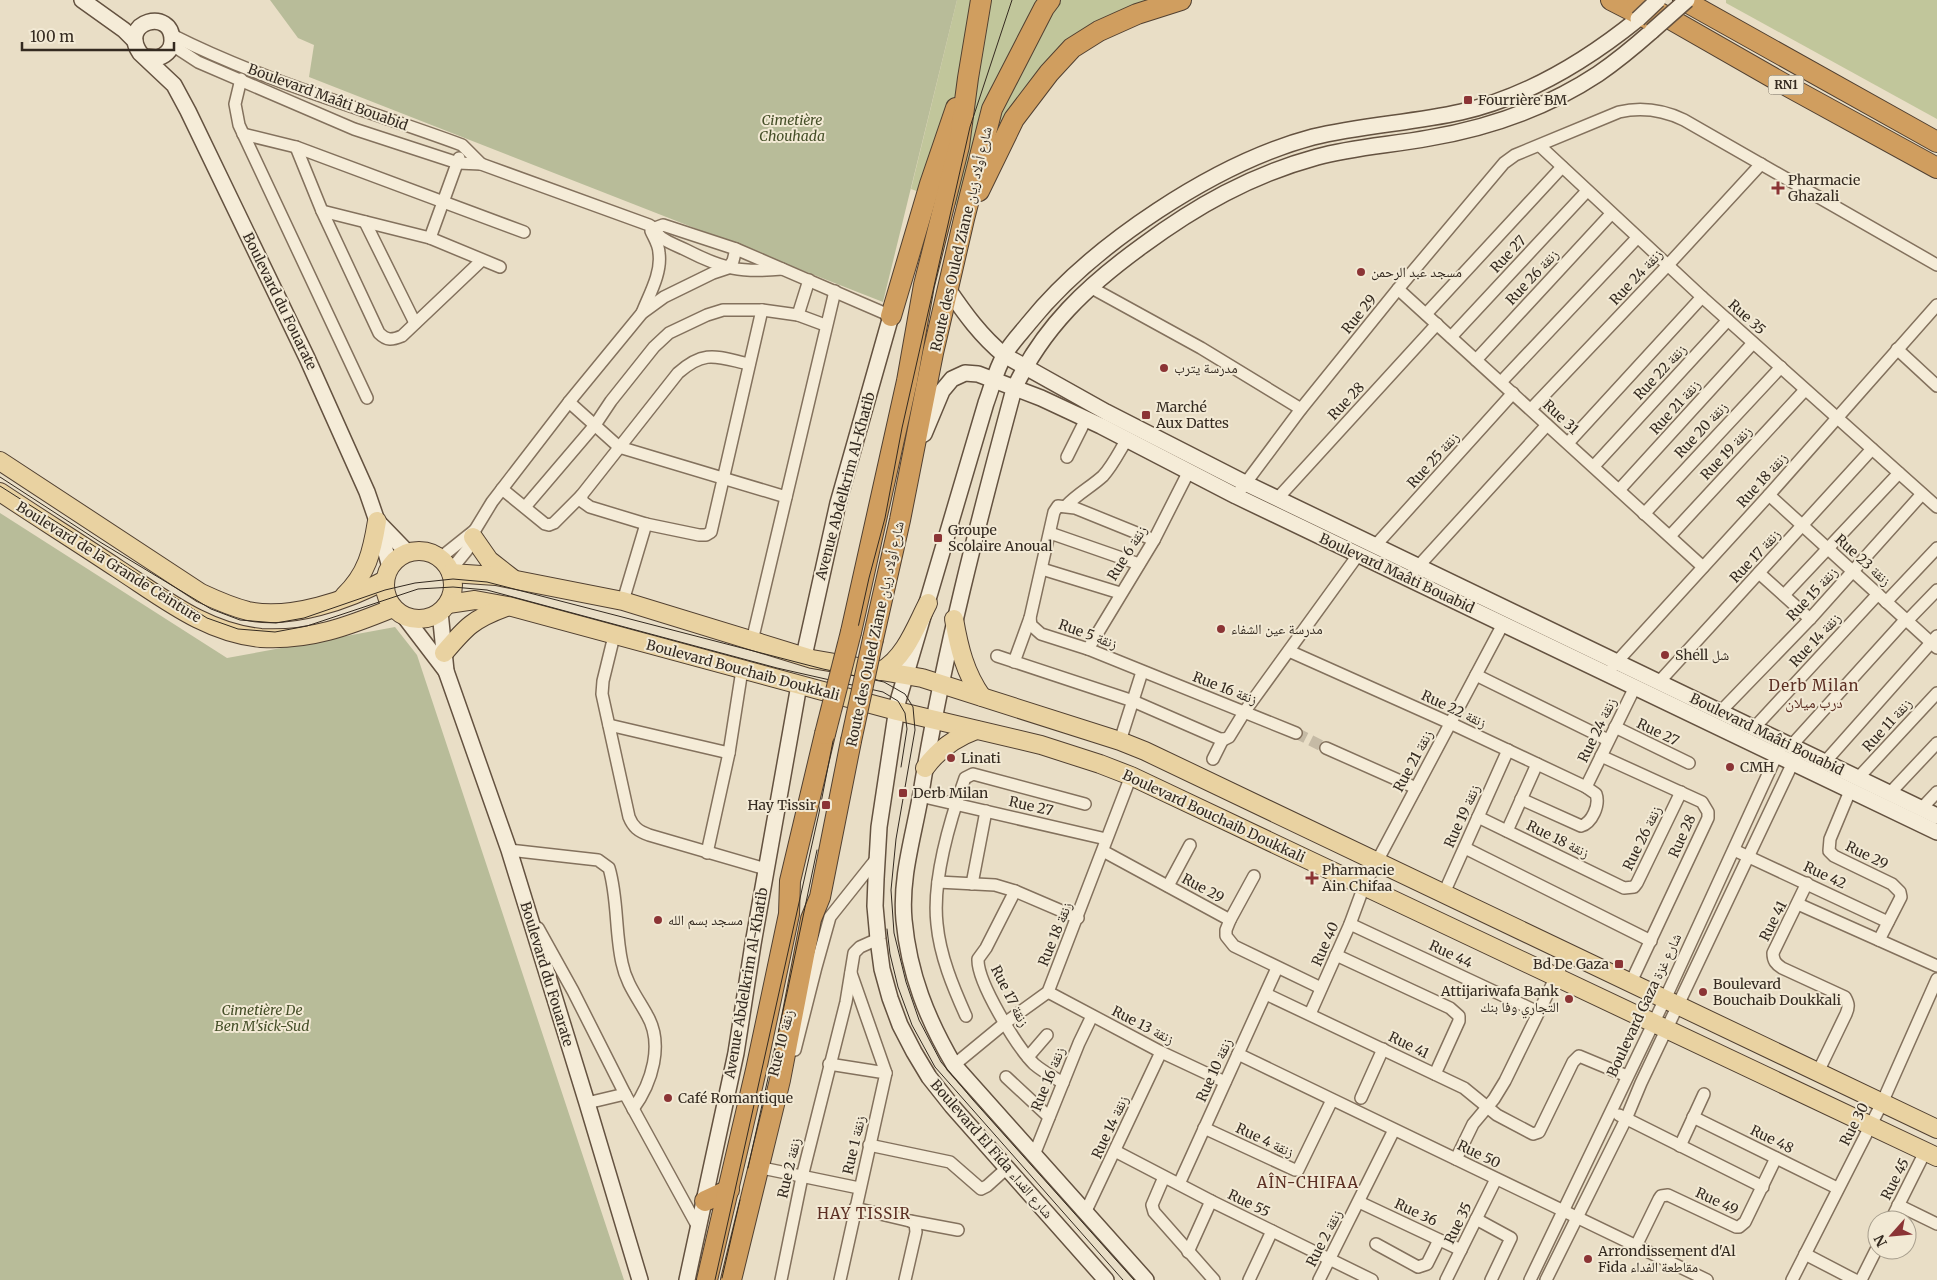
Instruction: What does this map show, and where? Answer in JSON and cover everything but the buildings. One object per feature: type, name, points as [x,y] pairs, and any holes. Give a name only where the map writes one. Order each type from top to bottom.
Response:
[{"type":"highway","name":"Route des Ouled Ziane شارع أولاد زيان","points":[[708,1280],[789,914],[790,881],[851,632],[906,381],[924,286],[959,146],[968,78],[982,0]]},
{"type":"highway","name":"Route des Ouled Ziane شارع أولاد زيان","points":[[731,1280],[780,1080],[811,919],[820,898],[851,741],[964,219],[992,109],[1044,8],[1050,0]]},
{"type":"highway","points":[[964,219],[992,167],[1014,119],[1049,73],[1072,48],[1099,31],[1136,14],[1181,0]]},
{"type":"highway","points":[[1611,0],[1754,73],[1791,88]]},
{"type":"highway","name":"RN1","points":[[1683,0],[1937,142]]},
{"type":"highway","name":"RN1","points":[[1637,9],[1791,88],[1937,168]]},
{"type":"highway","points":[[891,316],[938,156],[968,78]]},
{"type":"highway","points":[[705,1201],[728,1190]]},
{"type":"main road","name":"Boulevard de la Grande Ceinture","points":[[0,460],[201,593],[226,604],[249,611],[292,612],[341,599],[370,588],[387,574]]},
{"type":"main road","name":"Boulevard de la Grande Ceinture","points":[[0,492],[196,619],[233,633],[261,638],[324,634],[398,612]]},
{"type":"main road","points":[[341,599],[352,588],[363,571],[372,551],[377,521]]},
{"type":"main road","points":[[474,533],[489,560],[514,580]]},
{"type":"main road","points":[[424,552],[447,567],[453,587],[444,608],[430,618],[418,620],[398,612],[385,590],[387,574],[398,558],[408,553],[424,552]]},
{"type":"main road","name":"Boulevard Bouchaib Doukkali","points":[[447,567],[622,601],[804,656],[828,662],[906,675],[982,697],[1145,750],[1936,1127]]},
{"type":"main road","name":"Boulevard Bouchaib Doukkali","points":[[444,608],[475,600],[508,606],[897,711],[1041,746],[1100,764],[1131,776],[1931,1154]]},
{"type":"main road","points":[[881,671],[899,657],[928,603]]},
{"type":"main road","points":[[445,662],[457,638],[475,620],[482,615],[508,606]]},
{"type":"main road","points":[[954,619],[965,667],[973,685],[982,697]]},
{"type":"main road","points":[[925,768],[949,743],[976,730]]},
{"type":"street","name":"Boulevard du Fouarate","points":[[82,0],[135,41],[136,48],[174,85],[307,358],[367,492],[377,521],[387,574]]},
{"type":"street","name":"Boulevard El Fida شارع الفداء","points":[[1106,1280],[952,1106],[929,1077],[900,1025],[890,998],[882,969],[878,938],[875,906],[879,827],[897,711],[994,380],[1004,355],[1050,299],[1107,249],[1165,206],[1213,178],[1285,146],[1329,134],[1457,113],[1499,101],[1538,84],[1590,56],[1637,9],[1658,0]]},
{"type":"street","name":"Boulevard El Fida شارع الفداء","points":[[1146,1280],[954,1065],[935,1032],[920,998],[913,974],[904,919],[904,888],[909,849],[940,684],[973,541],[1014,389],[1025,366],[1060,317],[1090,287],[1140,247],[1191,211],[1238,185],[1290,165],[1359,148],[1453,133],[1508,118],[1558,96],[1599,73],[1652,31],[1687,0]]},
{"type":"street","name":"Boulevard du Fouarate","points":[[109,20],[141,25],[146,22],[157,21],[167,26],[171,44],[174,85]]},
{"type":"street","points":[[135,41],[135,35],[141,25]]},
{"type":"street","points":[[146,57],[158,58],[171,44]]},
{"type":"street","name":"Boulevard Maâti Bouabid","points":[[171,44],[198,62],[354,129],[458,164],[481,164],[652,226],[663,225],[736,248],[891,316]]},
{"type":"street","name":"Boulevard Maâti Bouabid","points":[[171,44],[199,49],[290,86],[462,145],[481,164]]},
{"type":"street","points":[[241,79],[235,104],[239,125],[367,398]]},
{"type":"street","name":"Rue 29","points":[[1236,496],[1301,409],[1398,289],[1504,163],[1515,155],[1619,112],[1635,109],[1649,110],[1665,112],[1684,120],[1937,266]]},
{"type":"street","points":[[243,134],[296,147],[524,232]]},
{"type":"street","points":[[430,238],[458,164],[462,145]]},
{"type":"street","points":[[1285,146],[1290,165]]},
{"type":"street","name":"Rue 35","points":[[1540,146],[1637,238],[1937,507]]},
{"type":"street","points":[[296,147],[322,211],[379,333],[384,338],[392,340],[402,336],[481,261]]},
{"type":"street","name":"Rue 24 زنقة","points":[[1531,409],[1761,164]]},
{"type":"street","points":[[1426,314],[1562,167]]},
{"type":"street","name":"Rue 27","points":[[1451,337],[1587,191]]},
{"type":"street","points":[[322,211],[430,238],[481,261],[500,267]]},
{"type":"street","name":"Rue 26 زنقة","points":[[1476,360],[1611,214]]},
{"type":"street","points":[[365,222],[415,324]]},
{"type":"street","points":[[642,313],[655,281],[659,263],[660,253],[652,226]]},
{"type":"street","name":"Boulevard Maâti Bouabid","points":[[652,226],[660,237],[704,259],[728,268],[754,272],[782,269]]},
{"type":"street","points":[[1501,382],[1637,238]]},
{"type":"street","points":[[447,567],[467,550],[487,509],[569,402],[642,313],[664,297],[713,273],[728,268],[733,261],[736,248]]},
{"type":"street","points":[[798,315],[809,280]]},
{"type":"street","points":[[1090,287],[1201,348],[1301,409]]},
{"type":"street","name":"Boulevard Maâti Bouabid","points":[[948,289],[977,329],[1004,355],[1106,412],[1277,499],[1418,566],[1612,668],[1635,687],[1789,751],[1937,832]]},
{"type":"street","name":"Rue 31","points":[[1398,289],[1703,567]]},
{"type":"street","points":[[752,641],[825,325],[835,291]]},
{"type":"street","points":[[1568,443],[1702,297]]},
{"type":"street","name":"Rue 18 زنقة","points":[[1612,668],[1769,495],[1937,305]]},
{"type":"street","points":[[525,507],[595,425],[611,401],[654,348],[669,333],[707,315],[724,310],[762,310],[798,315],[825,325]]},
{"type":"street","points":[[581,496],[583,502],[590,507],[646,524],[691,534],[706,535],[711,532],[722,477],[762,310]]},
{"type":"street","name":"Avenue Abdelkrim Al-Khatib","points":[[804,656],[838,503],[891,316]]},
{"type":"street","name":"Rue 22 زنقة","points":[[1594,466],[1728,320]]},
{"type":"street","name":"Rue 28","points":[[1277,499],[1437,324]]},
{"type":"street","name":"Rue 21 زنقة","points":[[1619,490],[1753,343]]},
{"type":"street","points":[[1897,349],[1937,386]]},
{"type":"street","points":[[502,489],[545,524],[554,523],[581,496],[678,373],[688,364],[699,358],[712,356],[749,364]]},
{"type":"street","name":"Rue 20 زنقة","points":[[1644,514],[1781,367]]},
{"type":"street","name":"Boulevard Maâti Bouabid","points":[[908,476],[936,400],[952,379],[965,373],[972,373],[994,380],[1042,398],[1086,419],[1236,496],[1503,624],[1612,668],[1660,682],[1754,728],[1789,751],[1825,762],[1854,785],[1890,794],[1937,816]]},
{"type":"street","name":"Rue 19 زنقة","points":[[1670,536],[1805,390]]},
{"type":"street","name":"Rue 25 زنقة","points":[[1375,546],[1513,394]]},
{"type":"street","points":[[569,402],[619,447],[786,497]]},
{"type":"street","points":[[1066,457],[1086,419]]},
{"type":"street","points":[[1407,578],[1547,425]]},
{"type":"street","points":[[1066,506],[1073,498],[1102,476],[1114,461],[1127,439]]},
{"type":"street","name":"Rue 17 زنقة","points":[[1660,682],[1872,449]]},
{"type":"street","name":"Rue 6 زنقة","points":[[1088,649],[1120,593],[1154,540],[1189,472]]},
{"type":"street","points":[[1784,595],[1899,472]]},
{"type":"street","name":"Rue 15 زنقة","points":[[1720,712],[1810,619],[1922,494]]},
{"type":"street","name":"Rue 23 زنقة","points":[[1769,495],[1906,620],[1935,642]]},
{"type":"street","points":[[1014,662],[1030,618],[1054,512],[1058,506],[1075,508],[1154,540]]},
{"type":"street","name":"Boulevard du Fouarate","points":[[377,521],[408,553]]},
{"type":"street","points":[[622,601],[646,524]]},
{"type":"street","points":[[447,567],[474,533]]},
{"type":"street","points":[[1050,533],[1139,564]]},
{"type":"street","name":"Rue 14 زنقة","points":[[1754,728],[1882,598],[1937,548]]},
{"type":"street","points":[[1213,759],[1222,739],[1229,736],[1358,555]]},
{"type":"street","points":[[1042,569],[1120,593]]},
{"type":"street","points":[[1759,572],[1810,619]]},
{"type":"street","points":[[1789,751],[1906,620],[1937,590]]},
{"type":"street","name":"Boulevard du Fouarate","points":[[444,608],[445,662],[509,850],[640,1280]]},
{"type":"street","name":"Boulevard du Fouarate","points":[[398,612],[445,662]]},
{"type":"street","name":"Rue 5 زنقة","points":[[1030,618],[1032,625],[1042,634],[1088,649],[1142,672]]},
{"type":"street","name":"Rue 21 زنقة","points":[[1364,886],[1503,624]]},
{"type":"street","points":[[614,636],[602,681],[602,694],[632,825],[639,832],[766,869]]},
{"type":"street","points":[[1825,762],[1935,642]]},
{"type":"street","name":"Rue 22 زنقة","points":[[1289,651],[1450,723],[1586,787],[1596,794],[1598,804],[1589,821],[1581,826],[1521,799]]},
{"type":"street","points":[[997,656],[1133,701],[1222,739]]},
{"type":"street","points":[[707,853],[729,753],[742,670]]},
{"type":"street","points":[[1120,741],[1142,672]]},
{"type":"street","name":"Rue 16 زنقة","points":[[1142,672],[1245,711],[1296,733]]},
{"type":"street","points":[[1476,675],[1608,740]]},
{"type":"street","name":"Avenue Abdelkrim Al-Khatib","points":[[687,1280],[736,1053],[799,685]]},
{"type":"street","name":"Rue 24 زنقة","points":[[1586,787],[1635,687]]},
{"type":"street","name":"Rue 11 زنقة","points":[[1854,785],[1937,692]]},
{"type":"street","points":[[609,725],[729,753]]},
{"type":"street","name":"Rue 27","points":[[1615,727],[1689,763]]},
{"type":"street","points":[[1890,794],[1937,743]]},
{"type":"street","points":[[1326,748],[1416,788]]},
{"type":"street","name":"Rue 19 زنقة","points":[[1444,893],[1508,750]]},
{"type":"street","name":"Boulevard Gaza شارع غزة","points":[[1671,1002],[1734,850],[1789,751]]},
{"type":"street","name":"Boulevard Gaza شارع غزة","points":[[1546,1280],[1626,1119],[1660,1025],[1671,1002],[1750,856],[1789,751]]},
{"type":"street","name":"Rue 28","points":[[1601,756],[1702,802],[1708,812],[1708,818],[1631,982]]},
{"type":"street","points":[[1507,831],[1537,764]]},
{"type":"street","points":[[966,1016],[955,994],[941,948],[936,910],[943,853],[965,778],[972,774],[1085,804]]},
{"type":"street","name":"Rue 18 زنقة","points":[[1048,992],[1131,776]]},
{"type":"street","name":"Rue 29","points":[[1854,785],[1830,839],[1829,851],[1834,856],[1897,887],[1900,892],[1901,898],[1880,940]]},
{"type":"street","name":"Rue 26 زنقة","points":[[1624,888],[1634,887],[1637,883],[1681,792]]},
{"type":"street","points":[[1921,809],[1937,792]]},
{"type":"street","name":"Rue 27","points":[[920,796],[1106,839]]},
{"type":"street","points":[[972,884],[986,811]]},
{"type":"street","name":"Rue 18 زنقة","points":[[1478,817],[1624,888]]},
{"type":"street","points":[[1168,886],[1190,845]]},
{"type":"street","points":[[1465,848],[1651,941]]},
{"type":"street","points":[[509,850],[598,860],[610,868],[624,970],[630,987],[648,1016],[655,1034],[649,1079],[643,1095],[633,1108]]},
{"type":"street","name":"Rue 42","points":[[1734,850],[1888,922]]},
{"type":"street","name":"Rue 29","points":[[1103,851],[1230,920],[1226,930],[1226,936],[1229,941],[1277,968],[1321,988]]},
{"type":"street","name":"Rue 10 زنقة","points":[[740,1280],[816,967],[830,917],[877,858]]},
{"type":"street","points":[[1230,920],[1254,876]]},
{"type":"street","points":[[938,882],[995,885],[1016,891],[1078,918]]},
{"type":"street","name":"Rue 41","points":[[1807,883],[1773,953],[1774,961],[1782,968],[1845,998],[1849,1007],[1818,1072]]},
{"type":"street","name":"Rue 40","points":[[1310,1014],[1350,924],[1364,886]]},
{"type":"street","name":"Rue 17 زنقة","points":[[1016,891],[986,948],[978,959],[978,968],[1005,1023],[1028,1057],[1036,1065],[1063,1083]]},
{"type":"street","points":[[1798,904],[1937,966]]},
{"type":"street","points":[[526,907],[699,1229]]},
{"type":"street","name":"Rue 44","points":[[1350,924],[1538,1012]]},
{"type":"street","name":"Rue 2 زنقة","points":[[781,1280],[802,1177],[846,1002],[854,953],[856,949],[878,938]]},
{"type":"street","points":[[1456,1159],[1473,1124],[1487,1108],[1505,1081],[1568,952]]},
{"type":"street","points":[[1336,955],[1450,1008],[1459,1016],[1459,1021],[1435,1074]]},
{"type":"street","name":"Rue 10 زنقة","points":[[1179,1184],[1277,968]]},
{"type":"street","points":[[829,1064],[886,1073],[851,972]]},
{"type":"street","name":"Rue 30","points":[[1792,1280],[1882,1102],[1937,979]]},
{"type":"street","points":[[954,1065],[1005,1023],[1048,992]]},
{"type":"street","name":"Rue 13 زنقة","points":[[1048,992],[1161,1052],[1225,1082]]},
{"type":"street","name":"Rue 41","points":[[1266,994],[1464,1088],[1487,1108],[1533,1134],[1539,1132],[1573,1062],[1580,1056],[1627,1076]]},
{"type":"street","name":"Rue 16 زنقة","points":[[1034,1155],[1092,1016]]},
{"type":"street","name":"Boulevard Gaza شارع غزة","points":[[1530,1280],[1627,1076],[1660,1025]]},
{"type":"street","name":"Rue 17 زنقة","points":[[1028,1057],[1047,1035]]},
{"type":"street","points":[[1361,1098],[1383,1049]]},
{"type":"street","name":"Rue 14 زنقة","points":[[1085,1213],[1161,1052]]},
{"type":"street","name":"Rue 50","points":[[1238,1054],[1636,1246],[1687,1276],[1707,1280]]},
{"type":"street","name":"Rue 1 زنقة","points":[[840,1280],[886,1073]]},
{"type":"street","points":[[1006,1077],[1049,1117]]},
{"type":"street","points":[[587,1103],[625,1094]]},
{"type":"street","points":[[1680,1146],[1704,1094]]},
{"type":"street","name":"Rue 4 زنقة","points":[[1204,1128],[1298,1170],[1332,1100]]},
{"type":"street","points":[[1611,1111],[1763,1187]]},
{"type":"street","name":"Rue 48","points":[[1693,1117],[1837,1188]]},
{"type":"street","name":"Rue 2 زنقة","points":[[1319,1280],[1394,1130]]},
{"type":"street","points":[[870,1145],[950,1162],[981,1189],[1007,1168]]},
{"type":"street","name":"Rue 55","points":[[1115,1151],[1211,1201],[1372,1280]]},
{"type":"street","name":"Rue 45","points":[[1896,1210],[1931,1154]]},
{"type":"street","name":"Rue 49","points":[[1636,1246],[1661,1196],[1668,1195],[1739,1227],[1745,1222],[1776,1158]]},
{"type":"street","points":[[767,1169],[859,1188]]},
{"type":"street","points":[[1164,1177],[1153,1201],[1152,1208],[1214,1280]]},
{"type":"street","name":"Rue 35","points":[[1446,1280],[1496,1178]]},
{"type":"street","points":[[1188,1252],[1211,1201]]},
{"type":"street","name":"Rue 36","points":[[1359,1202],[1461,1250]]},
{"type":"street","points":[[1898,1205],[1937,1224]]},
{"type":"street","points":[[855,1208],[958,1230]]},
{"type":"street","points":[[1476,1219],[1511,1238],[1490,1280]]},
{"type":"street","points":[[905,1280],[916,1232],[914,1223],[910,1221]]},
{"type":"street","points":[[1249,1280],[1272,1231]]},
{"type":"street","points":[[1376,1244],[1418,1267],[1427,1264],[1439,1240]]},
{"type":"street","points":[[1805,1254],[1855,1280]]},
{"type":"street","points":[[1861,1280],[1871,1260]]},
{"type":"green space","name":"Cimetière Chouhada","points":[[270,0],[957,0],[883,302],[309,77],[314,45],[298,38]]},
{"type":"green space","points":[[957,0],[1193,0],[1113,24],[1052,64],[967,209],[911,189]]},
{"type":"green space","points":[[1726,0],[1937,0],[1937,119],[1726,3]]},
{"type":"green space","name":"Cimetière De Ben M'sick-Sud","points":[[0,513],[227,658],[395,627],[417,655],[624,1280],[0,1280]]},
{"type":"tunnel","points":[[1296,733],[1326,748]]},
{"type":"tram line","points":[[715,1280],[970,127],[1012,0]]},
{"type":"tram line","points":[[0,477],[100,542],[211,609],[240,620],[276,623],[304,618],[385,590],[415,583],[453,579],[487,582],[823,669],[884,682],[905,694],[913,707],[915,730],[896,839],[891,890],[894,933],[906,982],[919,1020],[941,1062],[1134,1280]]},
{"type":"tram line","points":[[0,486],[207,618],[238,629],[275,632],[307,626],[418,589],[453,587],[487,590],[777,668],[883,692],[898,701],[905,713],[907,729],[901,767]]},
{"type":"tram line","points":[[748,1168],[817,850]]},
{"type":"tram line","points":[[887,929],[890,954],[898,987],[912,1025],[935,1067],[1123,1280]]},
{"type":"tram line","points":[[722,1278],[740,1200]]},
{"type":"place","name":"Fourrière BM","points":[[1468,100]]},
{"type":"place","name":"Pharmacie Ghazali","points":[[1778,188]]},
{"type":"place","name":"مسجد عبد الرحمن","points":[[1361,272]]},
{"type":"place","name":"مدرسة يترب","points":[[1164,368]]},
{"type":"place","name":"Marché Aux Dattes","points":[[1146,415]]},
{"type":"place","name":"Groupe Scolaire Anoual","points":[[938,538]]},
{"type":"place","name":"مدرسة عين الشفاء","points":[[1221,629]]},
{"type":"place","name":"Shell شل","points":[[1665,655]]},
{"type":"place","name":"Linati","points":[[951,758]]},
{"type":"place","name":"CMH","points":[[1730,767]]},
{"type":"place","name":"Derb Milan","points":[[903,793]]},
{"type":"place","name":"Hay Tissir","points":[[826,805]]},
{"type":"place","name":"Pharmacie Ain Chifaa","points":[[1312,878]]},
{"type":"place","name":"مسجد بسم الله","points":[[658,920]]},
{"type":"place","name":"Bd De Gaza","points":[[1619,964]]},
{"type":"place","name":"Boulevard Bouchaib Doukkali","points":[[1703,992]]},
{"type":"place","name":"Attijariwafa Bank التجاري وفا بنك","points":[[1569,999]]},
{"type":"place","name":"Café Romantique","points":[[668,1098]]},
{"type":"place","name":"Arrondissement d'Al Fida مقاطعة الفداء","points":[[1588,1259]]},
{"type":"district","name":"Derb Milan درب ميلان","points":[[1814,694]]},
{"type":"district","name":"AÎN-CHIFAA","points":[[1308,1183]]},
{"type":"district","name":"HAY TISSIR","points":[[864,1214]]}]
